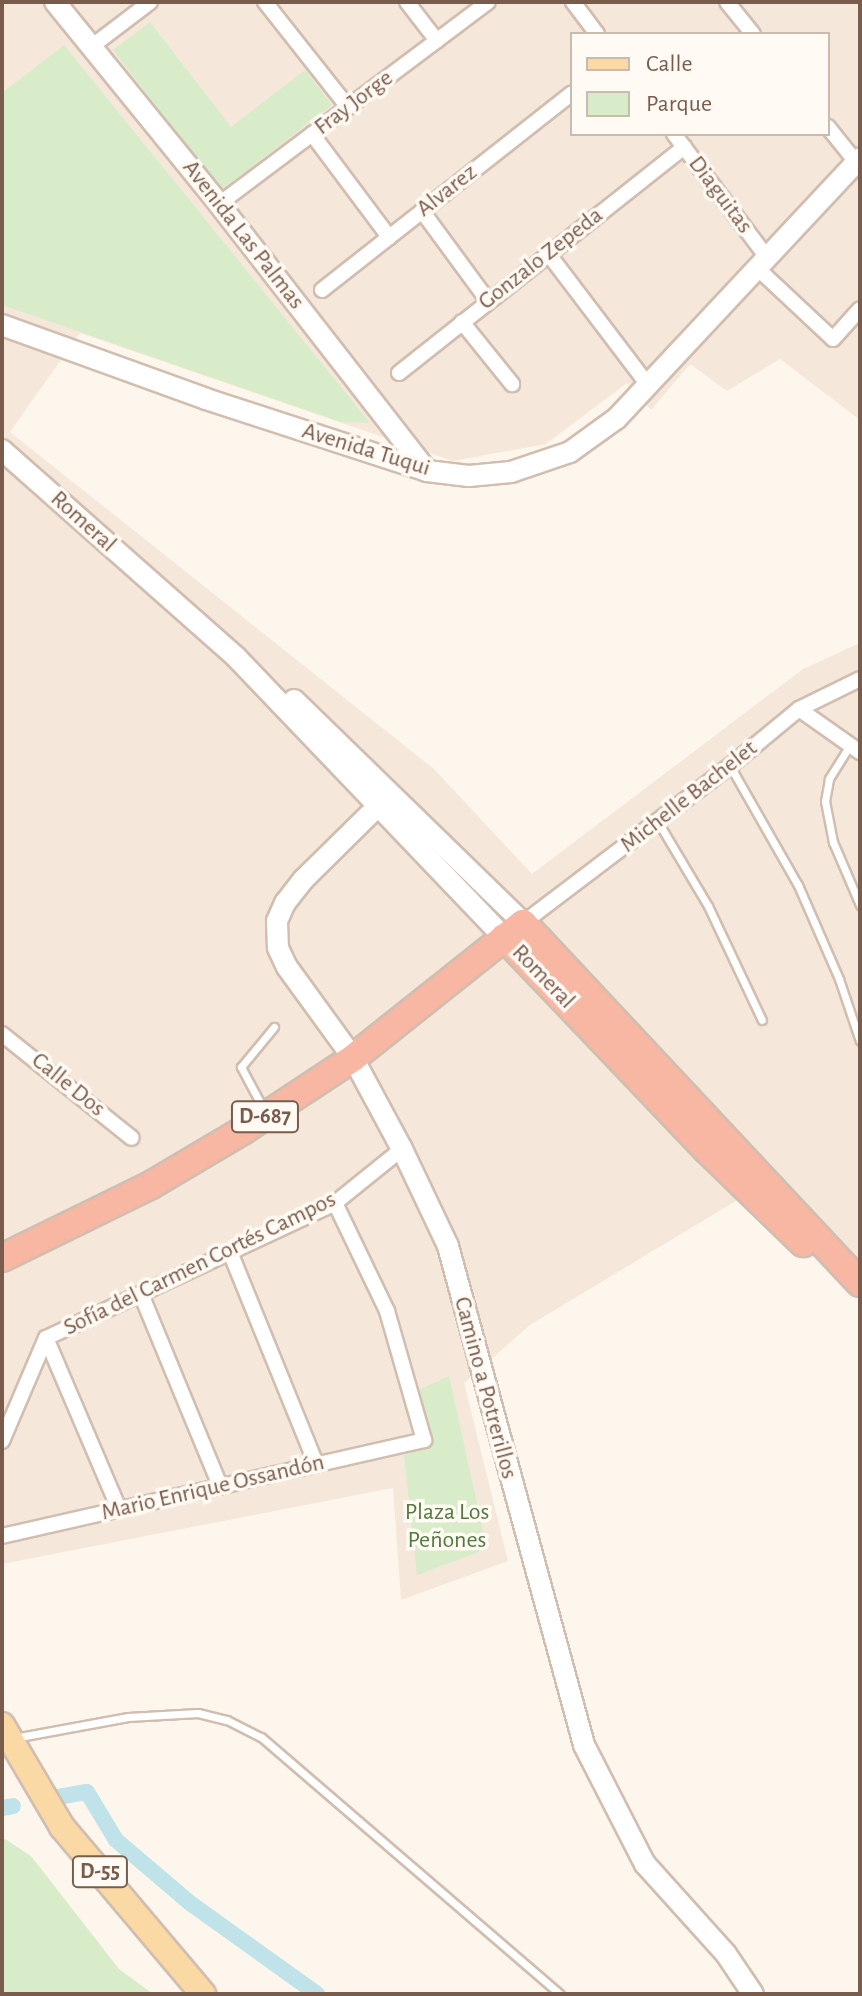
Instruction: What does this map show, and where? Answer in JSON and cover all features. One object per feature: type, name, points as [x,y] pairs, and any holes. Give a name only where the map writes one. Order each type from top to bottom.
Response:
[{"type":"highway","name":"D-687","points":[[2,1258],[151,1185],[267,1115],[353,1058],[513,930]]},
{"type":"highway","name":"Romeral","points":[[513,930],[772,1216],[860,1284]]},
{"type":"main road","name":"D-55","points":[[2,1711],[7,1732],[62,1827],[203,1994]]},
{"type":"street","name":"Avenida Las Palmas","points":[[55,2],[219,204],[427,471]]},
{"type":"street","points":[[91,47],[150,2]]},
{"type":"street","points":[[265,2],[348,107]]},
{"type":"street","points":[[407,2],[437,41]]},
{"type":"street","name":"Fray Jorge","points":[[219,204],[488,2]]},
{"type":"street","points":[[573,2],[596,32]]},
{"type":"street","points":[[727,2],[751,32]]},
{"type":"street","name":"Alvarez","points":[[322,290],[570,95]]},
{"type":"street","points":[[830,129],[858,160]]},
{"type":"street","points":[[312,134],[389,237]]},
{"type":"street","name":"Diaguitas","points":[[676,136],[761,261],[833,339],[860,309]]},
{"type":"street","name":"Gonzalo Zepeda","points":[[399,373],[547,252],[684,147]]},
{"type":"street","name":"Avenida Tuqui","points":[[2,325],[206,399],[427,471],[490,475],[551,461],[603,431],[858,160]]},
{"type":"street","points":[[422,211],[488,301]]},
{"type":"street","points":[[547,252],[648,385]]},
{"type":"street","points":[[462,322],[512,384]]},
{"type":"street","name":"Romeral","points":[[2,450],[236,657],[315,718],[513,930]]},
{"type":"street","name":"Romeral","points":[[236,657],[379,805],[513,930]]},
{"type":"street","name":"Michelle Bachelet","points":[[513,930],[658,822],[799,709],[860,679]]},
{"type":"street","points":[[799,709],[855,749]]},
{"type":"street","name":"Camino a Potrerillos","points":[[379,805],[303,880],[280,912],[276,931],[278,948],[287,967],[353,1058],[402,1149],[448,1246],[584,1745],[645,1864],[726,1954],[750,1985],[753,1994]]},
{"type":"street","name":"Calle Dos","points":[[2,1034],[132,1138]]},
{"type":"street","name":"Sofía del Carmen Cortés Campos","points":[[2,1441],[46,1338],[335,1203],[402,1149]]},
{"type":"street","name":"Mario Enrique Ossandón","points":[[2,1536],[424,1440],[387,1311],[335,1203]]},
{"type":"street","points":[[230,1252],[316,1464]]},
{"type":"street","points":[[141,1294],[220,1486]]},
{"type":"street","points":[[46,1338],[119,1509]]},
{"type":"lane","points":[[855,749],[829,779],[825,801],[833,842],[860,905]]},
{"type":"lane","points":[[730,766],[798,885],[834,967],[860,1041]]},
{"type":"lane","points":[[658,822],[708,906],[762,1020]]},
{"type":"lane","points":[[267,1115],[241,1067],[274,1027]]},
{"type":"lane","points":[[7,1732],[128,1717],[198,1713],[227,1720],[261,1737],[560,1994]]},
{"type":"shaded area","points":[[2,2],[860,2],[860,420],[780,359],[727,391],[690,364],[651,410],[627,383],[546,444],[453,461],[80,333],[10,432],[434,769],[532,874],[803,669],[860,643],[860,1286],[764,1184],[530,1325],[464,1383],[508,1561],[401,1600],[393,1488],[2,1564]]},
{"type":"green space","points":[[150,22],[231,127],[305,70],[332,105],[221,190],[113,50]]},
{"type":"green space","points":[[64,45],[370,423],[341,422],[2,305],[2,93]]},
{"type":"green space","name":"Plaza Los Peñones","points":[[449,1376],[487,1549],[417,1575],[404,1455],[429,1446],[416,1391]]},
{"type":"green space","points":[[2,1837],[31,1856],[119,1969],[153,1994],[2,1994]]},
{"type":"waterway","points":[[58,1797],[87,1792],[116,1840],[190,1903],[317,1994]]},
{"type":"waterway","points":[[2,1808],[13,1806]]}]
